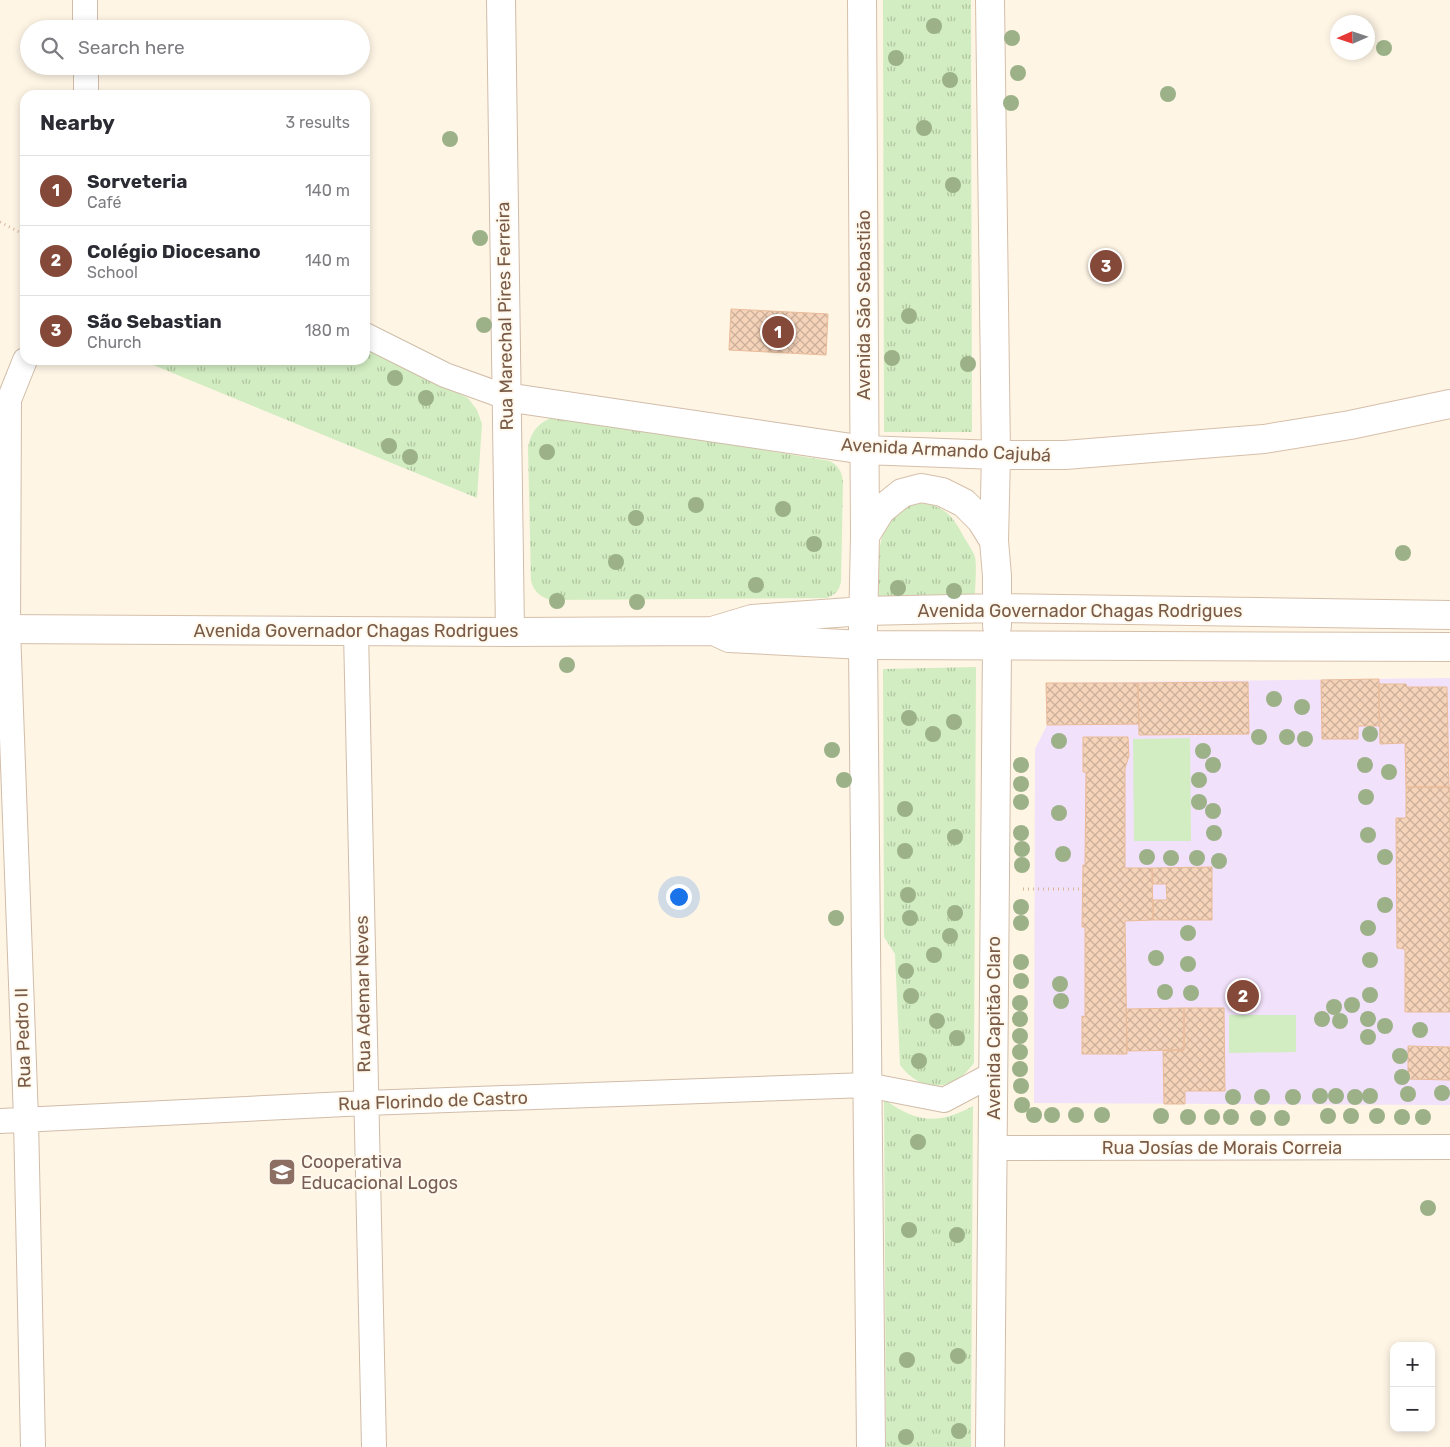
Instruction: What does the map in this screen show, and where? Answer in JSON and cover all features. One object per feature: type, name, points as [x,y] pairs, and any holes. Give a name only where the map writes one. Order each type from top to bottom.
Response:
[{"type":"main road","name":"Rua Marechal Pires Ferreira","points":[[501,0],[510,632]]},
{"type":"main road","name":"Avenida São Sebastião","points":[[862,0],[865,450],[864,611]]},
{"type":"main road","points":[[990,0],[996,455],[994,541],[997,608]]},
{"type":"main road","name":"Avenida Armando Cajubá","points":[[506,397],[865,450],[996,455],[1065,455],[1264,439],[1350,425],[1450,404]]},
{"type":"main road","points":[[865,536],[881,510],[902,493],[921,488],[942,492],[964,503],[981,520],[994,541]]},
{"type":"main road","name":"Avenida Governador Chagas Rodrigues","points":[[4,629],[356,632],[712,631],[752,619],[864,611],[997,608],[1450,615]]},
{"type":"main road","name":"Avenida Capitão Claro","points":[[990,1447],[997,608]]},
{"type":"main road","points":[[864,611],[871,1447]]},
{"type":"main road","name":"Avenida Governador Chagas Rodrigues","points":[[712,631],[729,638],[863,645],[1450,648]]},
{"type":"street","points":[[85,0],[85,20]]},
{"type":"street","points":[[86,75],[86,90]]},
{"type":"street","name":"Avenida Armando Cajubá","points":[[370,338],[445,375],[506,397]]},
{"type":"street","points":[[5,398],[22,365]]},
{"type":"street","name":"Rua Pedro II","points":[[5,398],[4,629],[26,1119],[33,1447]]},
{"type":"street","name":"Rua Ademar Neves","points":[[356,632],[374,1447]]},
{"type":"street","name":"Rua Florindo de Castro","points":[[0,1121],[366,1103],[867,1085],[944,1100],[993,1074]]},
{"type":"street","name":"Rua Josías de Morais Correia","points":[[993,1148],[1450,1147]]},
{"type":"path","points":[[0,222],[20,232]]},
{"type":"path","points":[[995,890],[1082,889]]},
{"type":"shaded area","points":[[1450,678],[1450,1105],[1034,1103],[1035,749],[1047,725],[1046,683]]},
{"type":"green space","points":[[883,0],[971,0],[972,432],[884,432]]},
{"type":"green space","points":[[370,349],[468,398],[477,410],[482,424],[477,498],[153,365],[370,365]]},
{"type":"green space","points":[[557,416],[830,461],[840,470],[843,482],[841,582],[838,590],[827,598],[550,600],[540,595],[531,581],[528,448],[531,436],[537,427]]},
{"type":"green space","points":[[918,503],[935,506],[947,513],[972,550],[975,557],[976,571],[975,596],[879,599],[879,555],[885,529],[892,518]]},
{"type":"green space","points":[[976,667],[974,1063],[957,1080],[937,1086],[918,1081],[900,1065],[895,954],[884,937],[883,669]]},
{"type":"green space","points":[[1190,738],[1191,841],[1134,841],[1133,739]]},
{"type":"green space","points":[[1229,1015],[1296,1015],[1296,1052],[1229,1053]]},
{"type":"green space","points":[[884,1099],[906,1113],[927,1119],[949,1116],[973,1106],[971,1447],[886,1447]]},
{"type":"building","points":[[731,309],[828,314],[826,355],[729,350]]},
{"type":"building","points":[[1379,679],[1379,726],[1358,726],[1358,739],[1322,739],[1321,680]]},
{"type":"building","points":[[1248,682],[1249,734],[1139,735],[1138,683]]},
{"type":"building","points":[[1046,683],[1138,683],[1139,724],[1047,725]]},
{"type":"building","points":[[1379,684],[1406,684],[1407,687],[1447,687],[1449,787],[1406,787],[1405,743],[1380,744]]},
{"type":"building","points":[[1083,737],[1128,737],[1129,756],[1125,768],[1125,868],[1152,868],[1153,920],[1125,921],[1127,1054],[1082,1054],[1082,1016],[1085,1017],[1085,927],[1082,927],[1086,772],[1083,772]]},
{"type":"building","points":[[1406,787],[1450,787],[1450,1012],[1405,1012],[1405,949],[1397,948],[1396,818],[1406,818]]},
{"type":"building","points":[[1212,867],[1212,920],[1153,920],[1153,900],[1167,900],[1166,884],[1153,884],[1152,868]]},
{"type":"building","points":[[1184,1008],[1224,1008],[1225,1091],[1185,1091],[1185,1104],[1164,1104],[1163,1050],[1184,1050]]},
{"type":"building","points":[[1184,1008],[1184,1050],[1127,1051],[1126,1009]]},
{"type":"building","points":[[1408,1046],[1450,1047],[1450,1080],[1408,1079]]},
{"type":"place","name":"São Sebastian","points":[[1106,266]]},
{"type":"place","name":"Sorveteria","points":[[778,332]]},
{"type":"place","name":"Colégio Diocesano","points":[[1243,996]]},
{"type":"place","name":"Cooperativa Educacional Logos","points":[[282,1172]]}]
